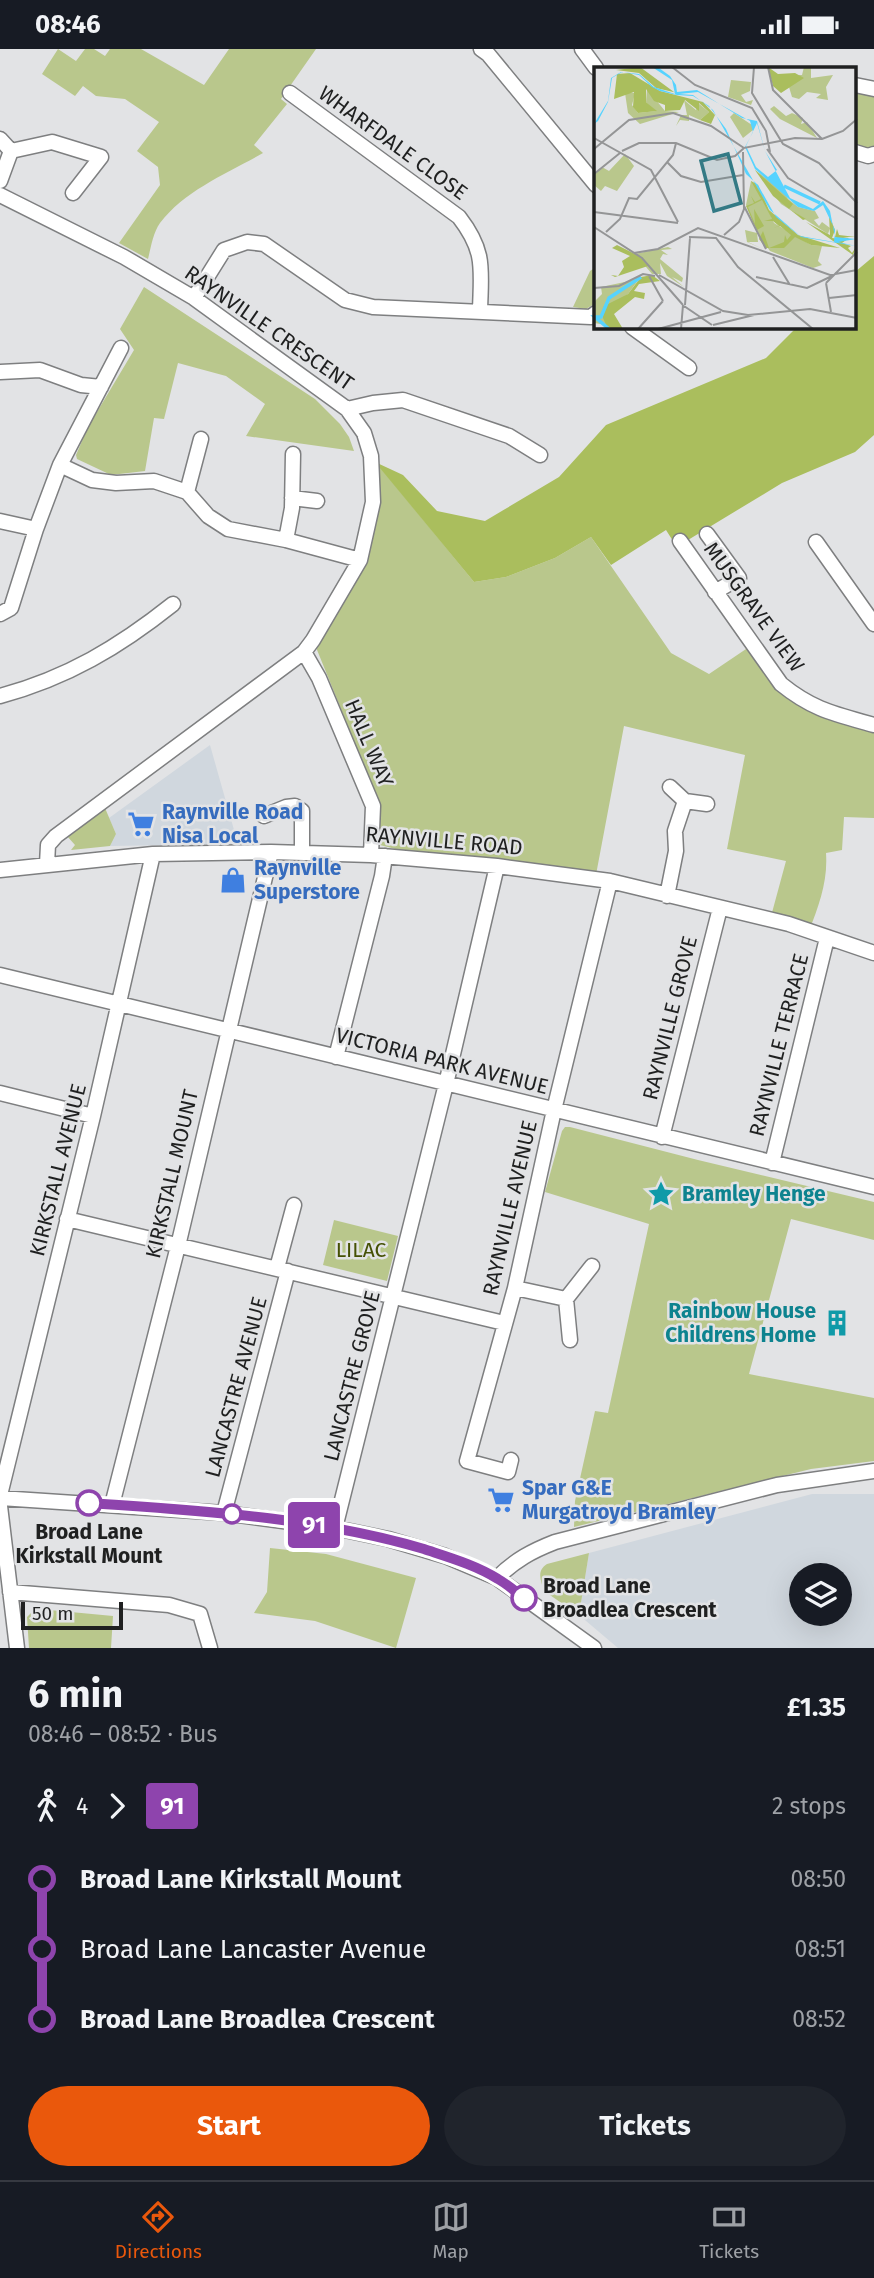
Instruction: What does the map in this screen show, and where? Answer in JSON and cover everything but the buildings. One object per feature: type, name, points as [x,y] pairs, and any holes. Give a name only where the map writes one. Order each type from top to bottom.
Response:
[{"type":"street","points":[[481,49],[488,54],[594,183]]},
{"type":"street","points":[[582,49],[595,67]]},
{"type":"street","points":[[856,85],[874,89]]},
{"type":"street","name":"WHARFDALE CLOSE","points":[[290,93],[459,217],[474,237],[481,260],[480,311]]},
{"type":"street","points":[[0,139],[11,151]]},
{"type":"street","points":[[11,151],[52,142],[101,157],[74,193]]},
{"type":"street","points":[[0,181],[11,151]]},
{"type":"street","points":[[856,152],[869,156],[874,154]]},
{"type":"street","name":"RAYNVILLE CRESCENT","points":[[0,195],[124,257],[194,298],[347,409],[364,433],[371,456],[373,502],[360,560],[304,652],[56,836],[48,845],[47,865]]},
{"type":"street","points":[[194,298],[224,250],[247,242],[264,244],[345,300],[373,307],[591,317],[594,315]]},
{"type":"street","points":[[635,329],[689,368]]},
{"type":"street","points":[[6,611],[60,465],[121,348]]},
{"type":"street","points":[[0,372],[40,370],[80,385],[100,387]]},
{"type":"street","points":[[347,409],[403,400],[509,436],[540,456]]},
{"type":"street","points":[[187,492],[201,439]]},
{"type":"street","points":[[286,540],[292,498],[293,454]]},
{"type":"street","points":[[60,465],[93,480],[116,484],[154,481],[187,492],[208,516],[228,529],[286,540],[360,560]]},
{"type":"street","points":[[292,498],[317,501]]},
{"type":"street","points":[[0,521],[36,529]]},
{"type":"street","points":[[707,534],[738,577],[715,592]]},
{"type":"street","name":"MUSGRAVE VIEW","points":[[680,541],[781,684],[802,701],[824,711],[874,725]]},
{"type":"street","points":[[816,542],[874,624]]},
{"type":"street","points":[[0,696],[47,682],[82,666],[136,633],[173,604]]},
{"type":"street","name":"HALL WAY","points":[[304,652],[319,678],[373,806],[378,855]]},
{"type":"street","points":[[670,787],[685,801],[706,804]]},
{"type":"street","points":[[667,896],[676,851],[675,831],[685,801]]},
{"type":"street","points":[[264,817],[286,807],[295,806],[302,811],[302,852]]},
{"type":"street","name":"RAYNVILLE ROAD","points":[[0,870],[153,854],[271,852],[378,855],[497,866],[610,881],[789,924],[874,954]]},
{"type":"street","name":"KIRKSTALL MOUNT","points":[[112,1505],[178,1246],[271,852]]},
{"type":"street","name":"KIRKSTALL AVENUE","points":[[0,1496],[93,1116],[153,854]]},
{"type":"street","points":[[336,1057],[382,876],[378,855]]},
{"type":"street","name":"LANCASTRE GROVE","points":[[335,1528],[446,1084],[497,866]]},
{"type":"street","name":"RAYNVILLE AVENUE","points":[[511,1460],[508,1472],[467,1461],[515,1288],[554,1110],[610,881]]},
{"type":"street","name":"RAYNVILLE GROVE","points":[[662,1137],[720,908]]},
{"type":"street","name":"RAYNVILLE TERRACE","points":[[772,1163],[827,938]]},
{"type":"street","name":"VICTORIA PARK AVENUE","points":[[0,975],[874,1187]]},
{"type":"street","points":[[0,1093],[93,1116]]},
{"type":"street","name":"LANCASTRE AVENUE","points":[[224,1513],[282,1270],[294,1205]]},
{"type":"street","points":[[67,1219],[504,1323]]},
{"type":"street","points":[[570,1340],[566,1299],[592,1266]]},
{"type":"street","points":[[515,1288],[566,1299]]},
{"type":"street","points":[[497,1578],[511,1564],[530,1552],[555,1542],[776,1485],[874,1471]]},
{"type":"street","points":[[0,1496],[224,1513],[335,1528],[388,1539],[434,1552],[497,1578],[594,1648]]},
{"type":"street","points":[[0,1506],[17,1648]]},
{"type":"street","points":[[10,1593],[169,1605],[200,1614],[210,1648]]},
{"type":"shaded area","points":[[210,745],[238,844],[110,846],[116,834],[109,818]]},
{"type":"shaded area","points":[[812,1494],[874,1494],[874,1648],[618,1648],[579,1615],[589,1553]]},
{"type":"green space","points":[[58,49],[76,61],[85,49],[94,49],[105,56],[110,49],[141,49],[204,85],[229,49],[316,49],[281,99],[287,104],[254,145],[263,153],[208,183],[170,211],[156,231],[148,259],[119,243],[160,185],[158,167],[137,151],[159,122],[125,99],[96,96],[83,86],[75,96],[42,74]]},
{"type":"green space","points":[[856,85],[874,89],[874,154],[856,152]]},
{"type":"green space","points":[[874,256],[874,435],[855,452],[782,483],[688,540],[683,534],[673,541],[666,530],[611,565],[591,537],[555,558],[506,577],[474,582],[375,462],[403,475],[437,511],[485,521],[559,477],[606,425],[766,358],[795,329],[856,329],[856,271]]},
{"type":"green space","points":[[594,268],[594,304],[586,309],[573,307],[590,271]]},
{"type":"green space","points":[[144,287],[315,399],[340,424],[354,451],[246,436],[265,404],[226,376],[178,363],[164,419],[154,418],[145,471],[111,475],[77,459],[76,455],[88,427],[134,350],[120,329]]},
{"type":"green space","points":[[371,456],[474,582],[506,577],[555,558],[591,537],[671,653],[709,674],[752,645],[781,684],[874,725],[874,818],[844,817],[842,850],[826,853],[824,883],[809,931],[770,920],[786,861],[727,849],[745,755],[624,726],[595,880],[442,861],[380,845],[379,811],[371,783],[313,640],[360,560]]},
{"type":"green space","points":[[105,808],[116,834],[110,846],[71,850],[75,845],[67,836]]},
{"type":"green space","points":[[565,1127],[874,1202],[874,1240],[791,1219],[749,1374],[874,1398],[874,1461],[811,1469],[574,1527],[575,1501],[595,1411],[608,1413],[649,1224],[545,1192]]},
{"type":"green space","name":"LILAC","points":[[334,1220],[398,1236],[387,1281],[323,1265]]},
{"type":"green space","points":[[270,1548],[326,1554],[416,1578],[396,1648],[315,1621],[254,1613],[267,1592]]},
{"type":"green space","points":[[589,1553],[579,1615],[544,1591],[540,1573],[547,1564]]},
{"type":"green space","points":[[39,1609],[113,1616],[111,1648],[29,1648],[27,1617]]},
{"type":"bus line","name":"91","points":[[89,1503],[224,1513],[335,1528],[388,1539],[445,1556],[497,1578],[524,1598]]},
{"type":"place","name":"Raynville Road Nisa Local","points":[[141,824]]},
{"type":"place","name":"Raynville Superstore","points":[[233,880]]},
{"type":"place","name":"Bramley Henge","points":[[661,1194]]},
{"type":"place","name":"Rainbow House Childrens Home","points":[[837,1323]]},
{"type":"place","name":"Spar G&E Murgatroyd Bramley","points":[[501,1500]]},
{"type":"place","name":"Broad Lane Kirkstall Mount","points":[[89,1503]]},
{"type":"place","name":"Broad Lane Broadlea Crescent","points":[[524,1598]]}]
